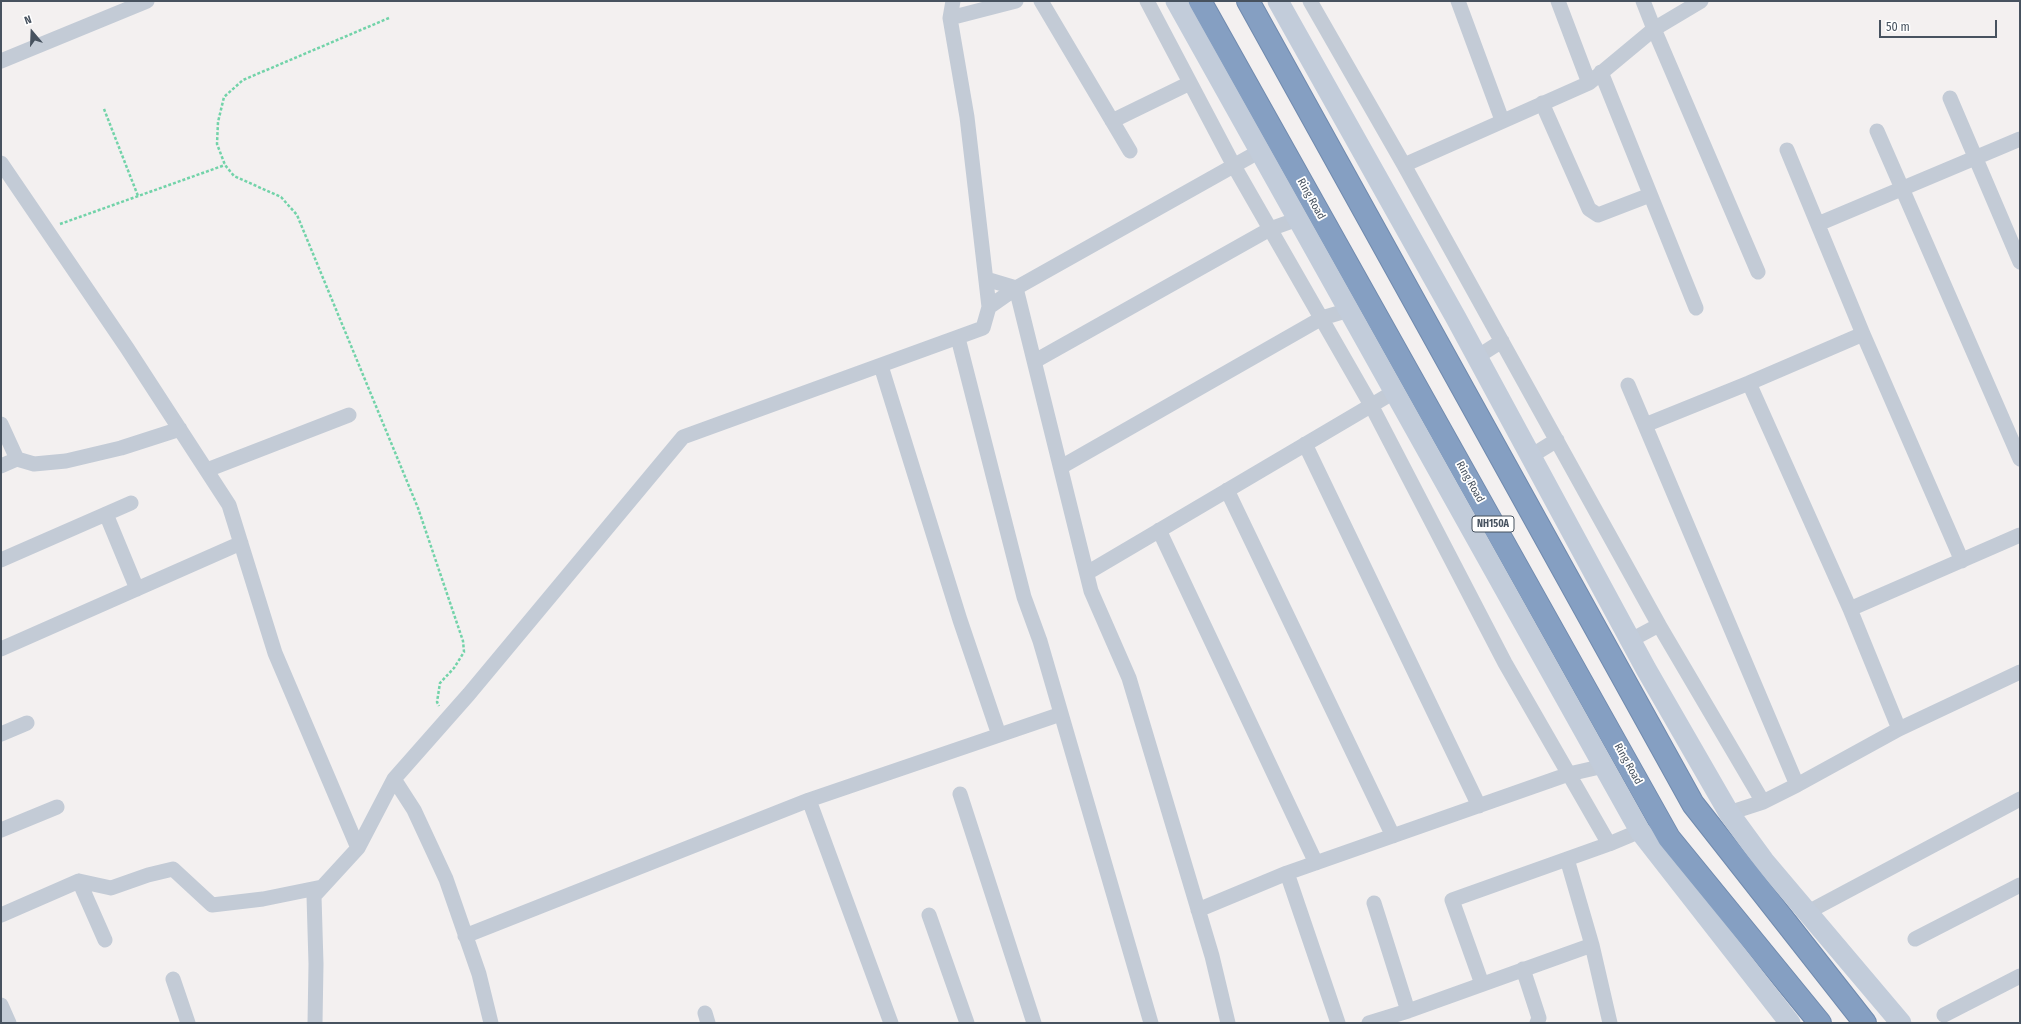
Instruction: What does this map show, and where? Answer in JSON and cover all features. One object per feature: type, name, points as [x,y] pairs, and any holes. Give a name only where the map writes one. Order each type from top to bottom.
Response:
[{"type":"highway","name":"Ring Road","points":[[1200,1],[1669,838],[1820,1023]]},
{"type":"highway","points":[[1248,1],[1692,804],[1865,1023]]},
{"type":"street","points":[[1,61],[147,1]]},
{"type":"street","points":[[315,1023],[316,964],[314,896],[358,848],[394,779],[446,721],[683,437],[983,328],[989,307],[967,117],[950,18],[953,1]]},
{"type":"street","points":[[950,18],[1016,1]]},
{"type":"street","points":[[1041,1],[1130,151]]},
{"type":"street","points":[[1147,1],[1234,166],[1371,405],[1505,663],[1610,844]]},
{"type":"street","points":[[1176,1],[1640,831],[1790,1023]]},
{"type":"street","points":[[1278,1],[1477,356],[1631,640],[1729,813],[1764,862],[1901,1023]]},
{"type":"street","points":[[1310,1],[1404,164],[1659,625],[1763,802]]},
{"type":"street","points":[[1458,1],[1502,120]]},
{"type":"street","points":[[1558,1],[1589,83]]},
{"type":"street","points":[[1643,1],[1758,272]]},
{"type":"street","points":[[1404,164],[1589,83],[1654,29],[1701,1]]},
{"type":"street","points":[[1602,72],[1696,308]]},
{"type":"street","points":[[1112,121],[1190,82]]},
{"type":"street","points":[[1950,98],[2020,262]]},
{"type":"street","points":[[1542,103],[1589,209],[1598,216],[1650,195]]},
{"type":"street","points":[[1877,131],[2020,458]]},
{"type":"street","points":[[1818,224],[1976,159],[2020,139]]},
{"type":"street","points":[[1787,150],[1863,334],[1962,560]]},
{"type":"street","points":[[989,307],[1016,288],[1260,151]]},
{"type":"street","points":[[1,162],[180,429],[229,505],[275,653],[358,848]]},
{"type":"street","points":[[1035,361],[1270,229],[1298,219]]},
{"type":"street","points":[[986,279],[1016,288]]},
{"type":"street","points":[[1016,288],[1091,591],[1129,678],[1198,910],[1228,1023]]},
{"type":"street","points":[[1061,467],[1322,318],[1349,310]]},
{"type":"street","points":[[1645,425],[1749,383],[1863,334]]},
{"type":"street","points":[[958,338],[1024,597],[1040,641],[1151,1023]]},
{"type":"street","points":[[1477,356],[1502,341]]},
{"type":"street","points":[[881,366],[951,590],[999,735]]},
{"type":"street","points":[[1749,383],[1850,609],[1899,729]]},
{"type":"street","points":[[1628,385],[1797,785]]},
{"type":"street","points":[[1087,573],[1394,392]]},
{"type":"street","points":[[207,470],[349,415]]},
{"type":"street","points":[[1,424],[17,459]]},
{"type":"street","points":[[1,466],[17,459],[34,464],[66,461],[121,448],[180,429]]},
{"type":"street","points":[[1531,456],[1557,440]]},
{"type":"street","points":[[1305,444],[1479,806]]},
{"type":"street","points":[[1227,490],[1393,836]]},
{"type":"street","points":[[1,560],[131,503]]},
{"type":"street","points":[[106,514],[137,589]]},
{"type":"street","points":[[1159,530],[1316,863]]},
{"type":"street","points":[[1850,609],[2020,535]]},
{"type":"street","points":[[1,649],[241,543]]},
{"type":"street","points":[[1631,640],[1659,625]]},
{"type":"street","points":[[1729,813],[1763,802],[1899,729],[2020,672]]},
{"type":"street","points":[[465,936],[809,800],[1061,714]]},
{"type":"street","points":[[1,734],[27,723]]},
{"type":"street","points":[[1198,910],[1286,873],[1569,774],[1604,766]]},
{"type":"street","points":[[394,779],[414,810],[446,879],[479,974],[491,1023]]},
{"type":"street","points":[[960,794],[1034,1023]]},
{"type":"street","points":[[1808,912],[2020,799]]},
{"type":"street","points":[[809,800],[891,1023]]},
{"type":"street","points":[[1,830],[57,807]]},
{"type":"street","points":[[1482,984],[1452,900],[1610,844],[1640,831]]},
{"type":"street","points":[[1567,859],[1592,945],[1610,1023]]},
{"type":"street","points":[[1,915],[79,881],[111,888],[173,869],[212,905],[263,899],[322,887]]},
{"type":"street","points":[[1286,873],[1338,1023]]},
{"type":"street","points":[[79,881],[105,940]]},
{"type":"street","points":[[1915,939],[2020,885]]},
{"type":"street","points":[[1374,903],[1408,1011]]},
{"type":"street","points":[[929,915],[967,1023]]},
{"type":"street","points":[[1369,1023],[1408,1011],[1592,945]]},
{"type":"street","points":[[1523,969],[1539,1018],[1537,1023]]},
{"type":"street","points":[[1944,1015],[2020,976]]},
{"type":"street","points":[[173,979],[188,1023]]},
{"type":"street","points":[[1,1004],[9,1023]]},
{"type":"path","points":[[389,18],[243,80],[224,97],[218,122],[217,144],[225,165],[234,176],[281,197],[297,215],[418,508],[463,641],[464,652],[454,668],[440,683],[437,702],[446,721]]},
{"type":"path","points":[[104,109],[138,196]]},
{"type":"path","points":[[46,229],[225,165]]}]
